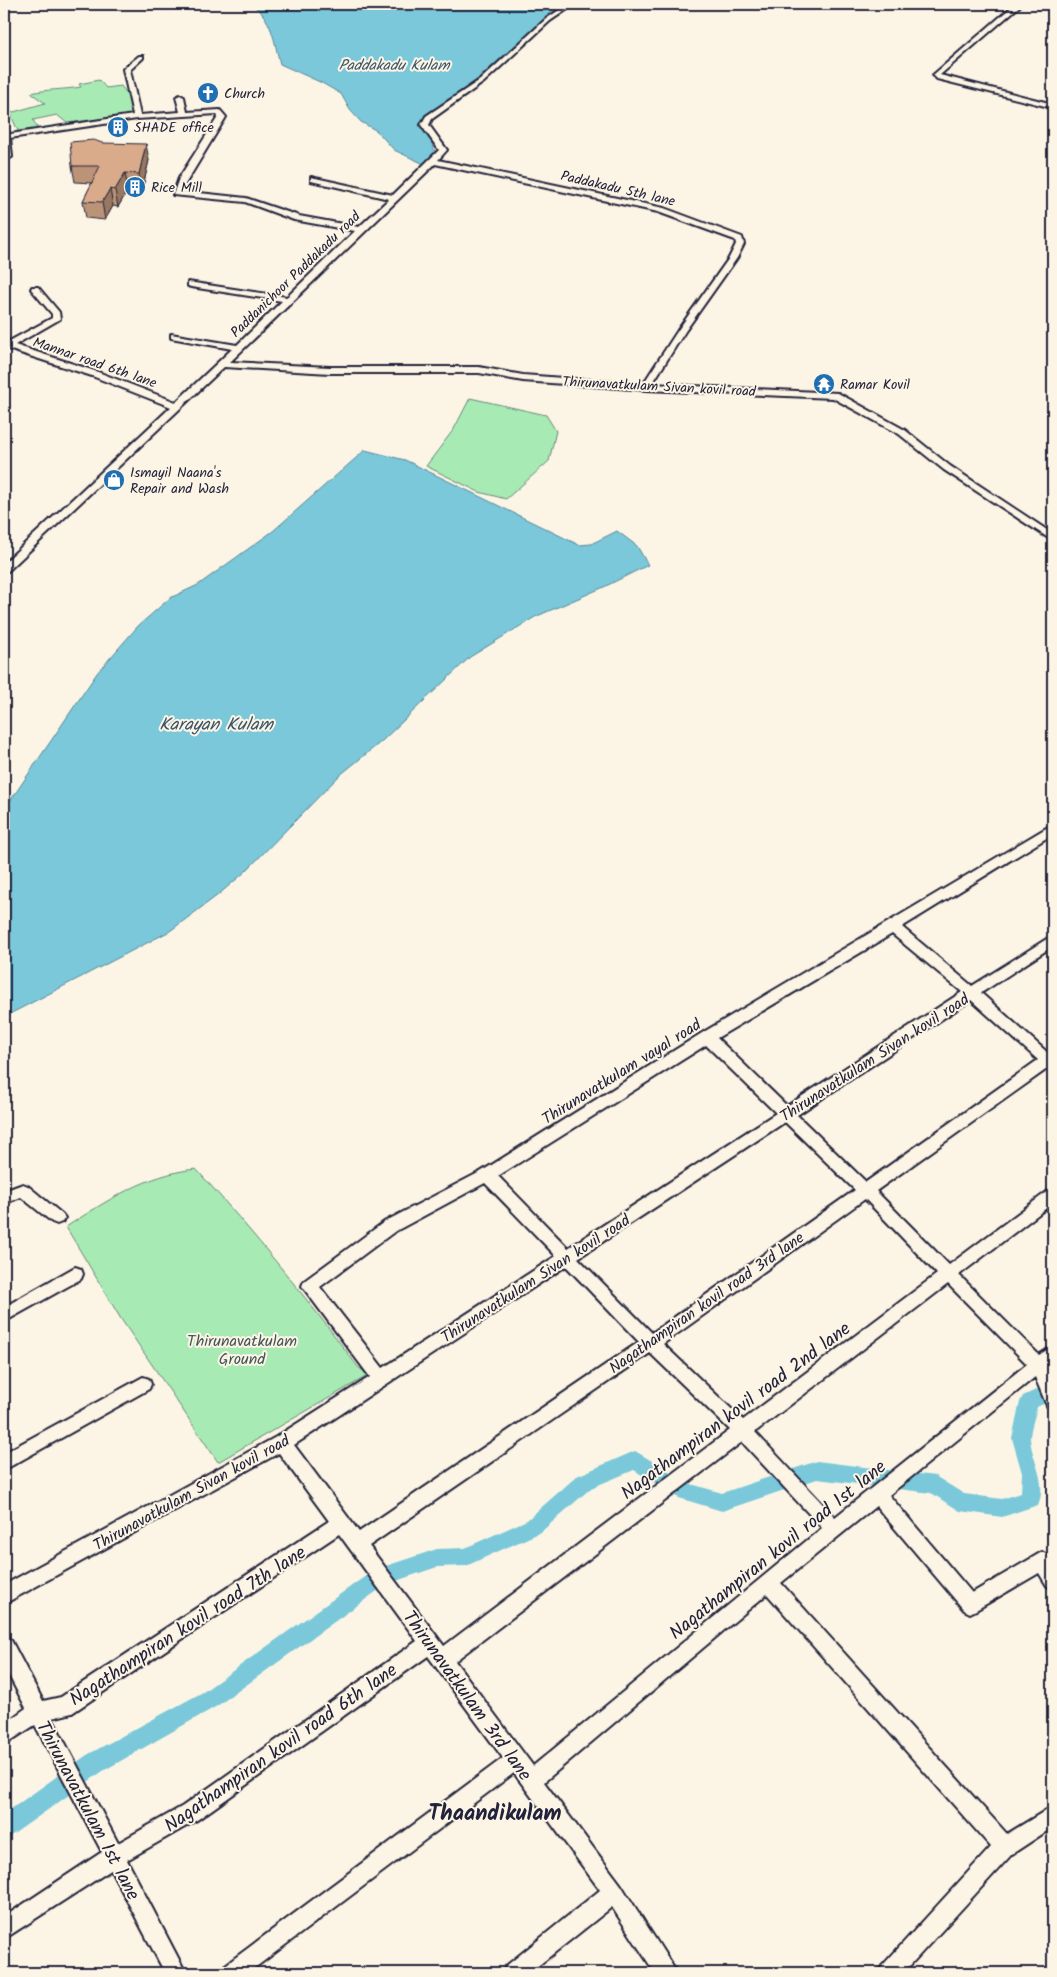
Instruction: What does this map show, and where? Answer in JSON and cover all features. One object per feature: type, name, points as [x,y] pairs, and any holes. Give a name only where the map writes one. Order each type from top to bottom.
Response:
[{"type":"street","points":[[433,161],[443,150],[425,125],[429,118],[482,80],[548,20],[572,4]]},
{"type":"street","points":[[1019,4],[936,75],[939,78],[1053,106]]},
{"type":"street","points":[[137,117],[126,69],[140,57]]},
{"type":"street","points":[[180,97],[184,113]]},
{"type":"street","points":[[8,157],[5,137],[137,117],[220,112],[222,117],[183,178],[176,193],[246,200],[297,218],[360,230]]},
{"type":"street","name":"Paddanichoor Paddakadu road","points":[[4,569],[290,300],[433,161]]},
{"type":"street","name":"Paddakadu 5th lane","points":[[433,161],[660,210],[738,239],[740,244],[733,258],[682,330],[646,387]]},
{"type":"street","points":[[314,179],[395,198]]},
{"type":"street","points":[[191,284],[290,300]]},
{"type":"street","points":[[5,347],[56,320],[56,314],[35,290]]},
{"type":"street","points":[[174,336],[239,348]]},
{"type":"street","name":"Mannar road 6th lane","points":[[5,347],[96,374],[177,406]]},
{"type":"street","name":"Thirunavatkulam Sivan kovil road","points":[[222,364],[330,370],[479,370],[523,378],[646,387],[835,395],[902,432],[946,468],[1053,538]]},
{"type":"street","points":[[4,552],[18,555]]},
{"type":"street","name":"Thirunavatkulam vayal road","points":[[381,1379],[310,1286],[388,1227],[486,1175],[707,1037],[893,927],[1053,828]]},
{"type":"street","points":[[893,927],[1051,1061]]},
{"type":"street","name":"Thirunavatkulam Sivan kovil road","points":[[4,1595],[282,1443],[1053,940]]},
{"type":"street","points":[[707,1037],[864,1190],[1038,1365],[1053,1401]]},
{"type":"street","name":"Nagathampiran kovil road 3rd lane","points":[[357,1544],[651,1343],[864,1190],[1051,1061]]},
{"type":"street","points":[[486,1175],[568,1256],[651,1343],[742,1431],[835,1529]]},
{"type":"street","points":[[4,1198],[23,1190],[57,1218]]},
{"type":"street","name":"Nagathampiran kovil road 2nd lane","points":[[442,1659],[1053,1195]]},
{"type":"street","points":[[4,1315],[75,1274]]},
{"type":"street","name":"Nagathampiran kovil road 1st lane","points":[[531,1780],[768,1582],[1053,1353]]},
{"type":"street","points":[[4,1462],[143,1384]]},
{"type":"street","name":"Thirunavatkulam 3rd lane","points":[[282,1443],[614,1892],[667,1973]]},
{"type":"street","points":[[877,1494],[970,1604],[1042,1561],[1053,1580]]},
{"type":"street","name":"Nagathampiran kovil road 7th lane","points":[[4,1735],[37,1712],[65,1706],[342,1523]]},
{"type":"street","points":[[768,1582],[1005,1847]]},
{"type":"street","name":"Nagathampiran kovil road 6th lane","points":[[4,1930],[114,1856],[190,1813],[430,1643]]},
{"type":"street","name":"Thirunavatkulam 1st lane","points":[[4,1646],[37,1712],[176,1973]]},
{"type":"street","points":[[231,1973],[516,1760]]},
{"type":"street","points":[[889,1973],[1005,1847],[1053,1816]]},
{"type":"street","points":[[513,1973],[614,1892]]},
{"type":"green space","points":[[99,80],[106,88],[121,86],[130,99],[132,115],[67,123],[57,115],[33,120],[38,129],[18,131],[10,113],[45,103],[31,93],[81,87],[79,84]]},
{"type":"green space","points":[[470,398],[546,415],[556,431],[549,461],[506,499],[479,492],[426,466],[454,429]]},
{"type":"green space","name":"Thirunavatkulam Ground","points":[[196,1169],[280,1266],[358,1367],[369,1375],[218,1462],[121,1319],[66,1227],[128,1190],[161,1177]]},
{"type":"water","name":"Paddakadu Kulam","points":[[251,4],[563,4],[475,81],[423,119],[435,152],[424,164],[394,150],[377,131],[361,122],[350,110],[341,94],[280,64],[274,38],[268,23],[258,9]]},
{"type":"water","name":"Karayan Kulam","points":[[365,450],[405,460],[579,545],[591,544],[617,531],[637,546],[648,565],[604,587],[535,617],[470,657],[382,741],[339,776],[245,872],[218,895],[170,931],[4,1017],[4,810],[97,673],[138,626],[170,598],[198,585],[273,531]]},
{"type":"building","points":[[94,140],[102,143],[146,144],[139,174],[125,173],[115,190],[110,189],[102,202],[83,201],[100,166],[72,166],[70,142]]},
{"type":"waterway","points":[[4,1827],[95,1763],[210,1699],[381,1577],[437,1558],[466,1557],[534,1526],[584,1482],[635,1460],[686,1492],[722,1502],[817,1470],[935,1485],[960,1502],[1002,1508],[1031,1499],[1031,1473],[1021,1438],[1029,1402],[1053,1390]]},
{"type":"place","name":"Church","points":[[208,93]]},
{"type":"place","name":"SHADE office","points":[[118,127]]},
{"type":"place","name":"Rice Mill","points":[[135,187]]},
{"type":"place","name":"Ramar Kovil","points":[[824,384]]},
{"type":"place","name":"Ismayil Naana's Repair and Wash","points":[[114,480]]},
{"type":"district","name":"Thaandikulam","points":[[495,1812]]}]
